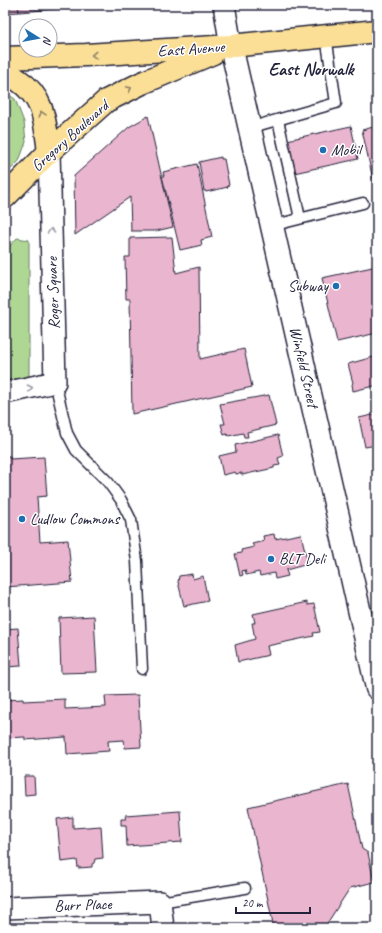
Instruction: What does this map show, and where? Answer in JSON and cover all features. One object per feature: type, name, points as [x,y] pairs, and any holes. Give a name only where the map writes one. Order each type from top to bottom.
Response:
[{"type":"main road","name":"East Avenue","points":[[5,58],[86,55],[231,46],[377,31]]},
{"type":"main road","name":"Winfield Street","points":[[231,46],[377,688]]},
{"type":"main road","name":"Gregory Boulevard","points":[[5,197],[49,152],[106,102],[142,82],[231,46]]},
{"type":"main road","points":[[5,72],[24,84],[35,95],[43,113],[49,152]]},
{"type":"street","points":[[224,5],[231,46]]},
{"type":"street","name":"Roger Square","points":[[49,152],[55,382]]},
{"type":"street","points":[[5,393],[55,382]]},
{"type":"street","points":[[160,902],[162,928]]},
{"type":"street","name":"Burr Place","points":[[5,908],[160,902]]},
{"type":"lane","points":[[249,128],[336,103],[326,36]]},
{"type":"lane","points":[[278,120],[300,218]]},
{"type":"lane","points":[[271,226],[362,203]]},
{"type":"lane","points":[[55,382],[67,434],[76,450],[108,482],[121,500],[131,520],[137,561],[142,669]]},
{"type":"lane","points":[[160,902],[245,888]]},
{"type":"green space","points":[[5,92],[15,99],[24,122],[26,142],[19,161],[5,175]]},
{"type":"green space","points":[[17,238],[29,240],[29,376],[5,381],[5,251]]},
{"type":"building","points":[[5,5],[18,5],[19,12],[5,13]]},
{"type":"building","points":[[18,5],[56,5],[56,9],[19,12]]},
{"type":"building","points":[[56,5],[93,5],[93,6],[56,9]]},
{"type":"building","points":[[148,116],[173,227],[156,231],[131,231],[130,197],[75,235],[74,176],[129,127]]},
{"type":"building","points":[[351,126],[358,159],[294,173],[287,140]]},
{"type":"building","points":[[377,126],[377,193],[376,193],[362,130]]},
{"type":"building","points":[[221,157],[221,159],[224,159],[229,185],[227,186],[228,187],[206,192],[204,191],[199,162]]},
{"type":"building","points":[[197,164],[212,237],[201,240],[202,245],[180,250],[162,176],[164,176],[163,172]]},
{"type":"building","points":[[172,237],[176,273],[199,267],[200,359],[244,349],[252,387],[132,414],[130,299],[126,299],[125,257],[130,257],[130,238]]},
{"type":"building","points":[[377,266],[377,298],[374,298],[377,310],[377,333],[337,342],[322,278]]},
{"type":"building","points":[[377,356],[377,390],[376,386],[374,386],[353,391],[353,383],[348,364]]},
{"type":"building","points":[[269,395],[276,425],[247,432],[248,437],[244,437],[243,433],[228,436],[227,434],[224,435],[221,424],[225,424],[220,404]]},
{"type":"building","points":[[377,414],[377,445],[365,447],[359,418]]},
{"type":"building","points":[[278,435],[283,456],[278,458],[280,465],[274,466],[274,468],[242,475],[242,473],[236,474],[235,472],[223,475],[219,456],[236,452],[235,445]]},
{"type":"building","name":"Ludlow Commons","points":[[5,456],[10,456],[10,459],[44,457],[47,496],[37,497],[40,542],[68,540],[72,582],[5,587]]},
{"type":"building","name":"BLT Deli","points":[[274,534],[275,539],[301,534],[308,564],[286,570],[288,576],[275,579],[274,573],[260,576],[259,572],[246,575],[245,570],[242,571],[243,575],[240,576],[235,554],[242,553],[241,550],[254,547],[252,544],[264,541],[263,536]]},
{"type":"building","points":[[192,574],[193,579],[203,576],[208,601],[184,606],[178,582],[179,576]]},
{"type":"building","points":[[307,602],[307,605],[314,604],[320,632],[313,633],[314,636],[267,646],[269,655],[238,662],[235,645],[255,639],[252,623],[255,623],[253,614]]},
{"type":"building","points":[[94,616],[97,672],[61,673],[59,618]]},
{"type":"building","points":[[18,628],[21,666],[5,667],[5,629]]},
{"type":"building","points":[[138,695],[141,747],[125,748],[124,740],[108,741],[109,751],[67,754],[66,737],[25,740],[25,737],[5,738],[5,700],[23,699],[23,701],[65,699],[65,709],[106,707],[105,696]]},
{"type":"building","points":[[24,776],[34,776],[35,794],[25,795]]},
{"type":"building","points":[[348,784],[362,849],[368,853],[374,882],[350,888],[324,928],[274,928],[248,807]]},
{"type":"building","points":[[180,811],[182,842],[127,846],[126,825],[121,825],[121,819],[126,819],[125,815]]},
{"type":"building","points":[[73,817],[73,828],[101,826],[103,858],[95,859],[92,867],[78,868],[77,860],[61,862],[57,819]]},
{"type":"place","name":"Mobil","points":[[323,150]]},
{"type":"place","name":"Subway","points":[[336,286]]},
{"type":"place","name":"Ludlow Commons","points":[[22,519]]},
{"type":"place","name":"BLT Deli","points":[[271,559]]},
{"type":"district","name":"East Norwalk","points":[[311,69]]}]
